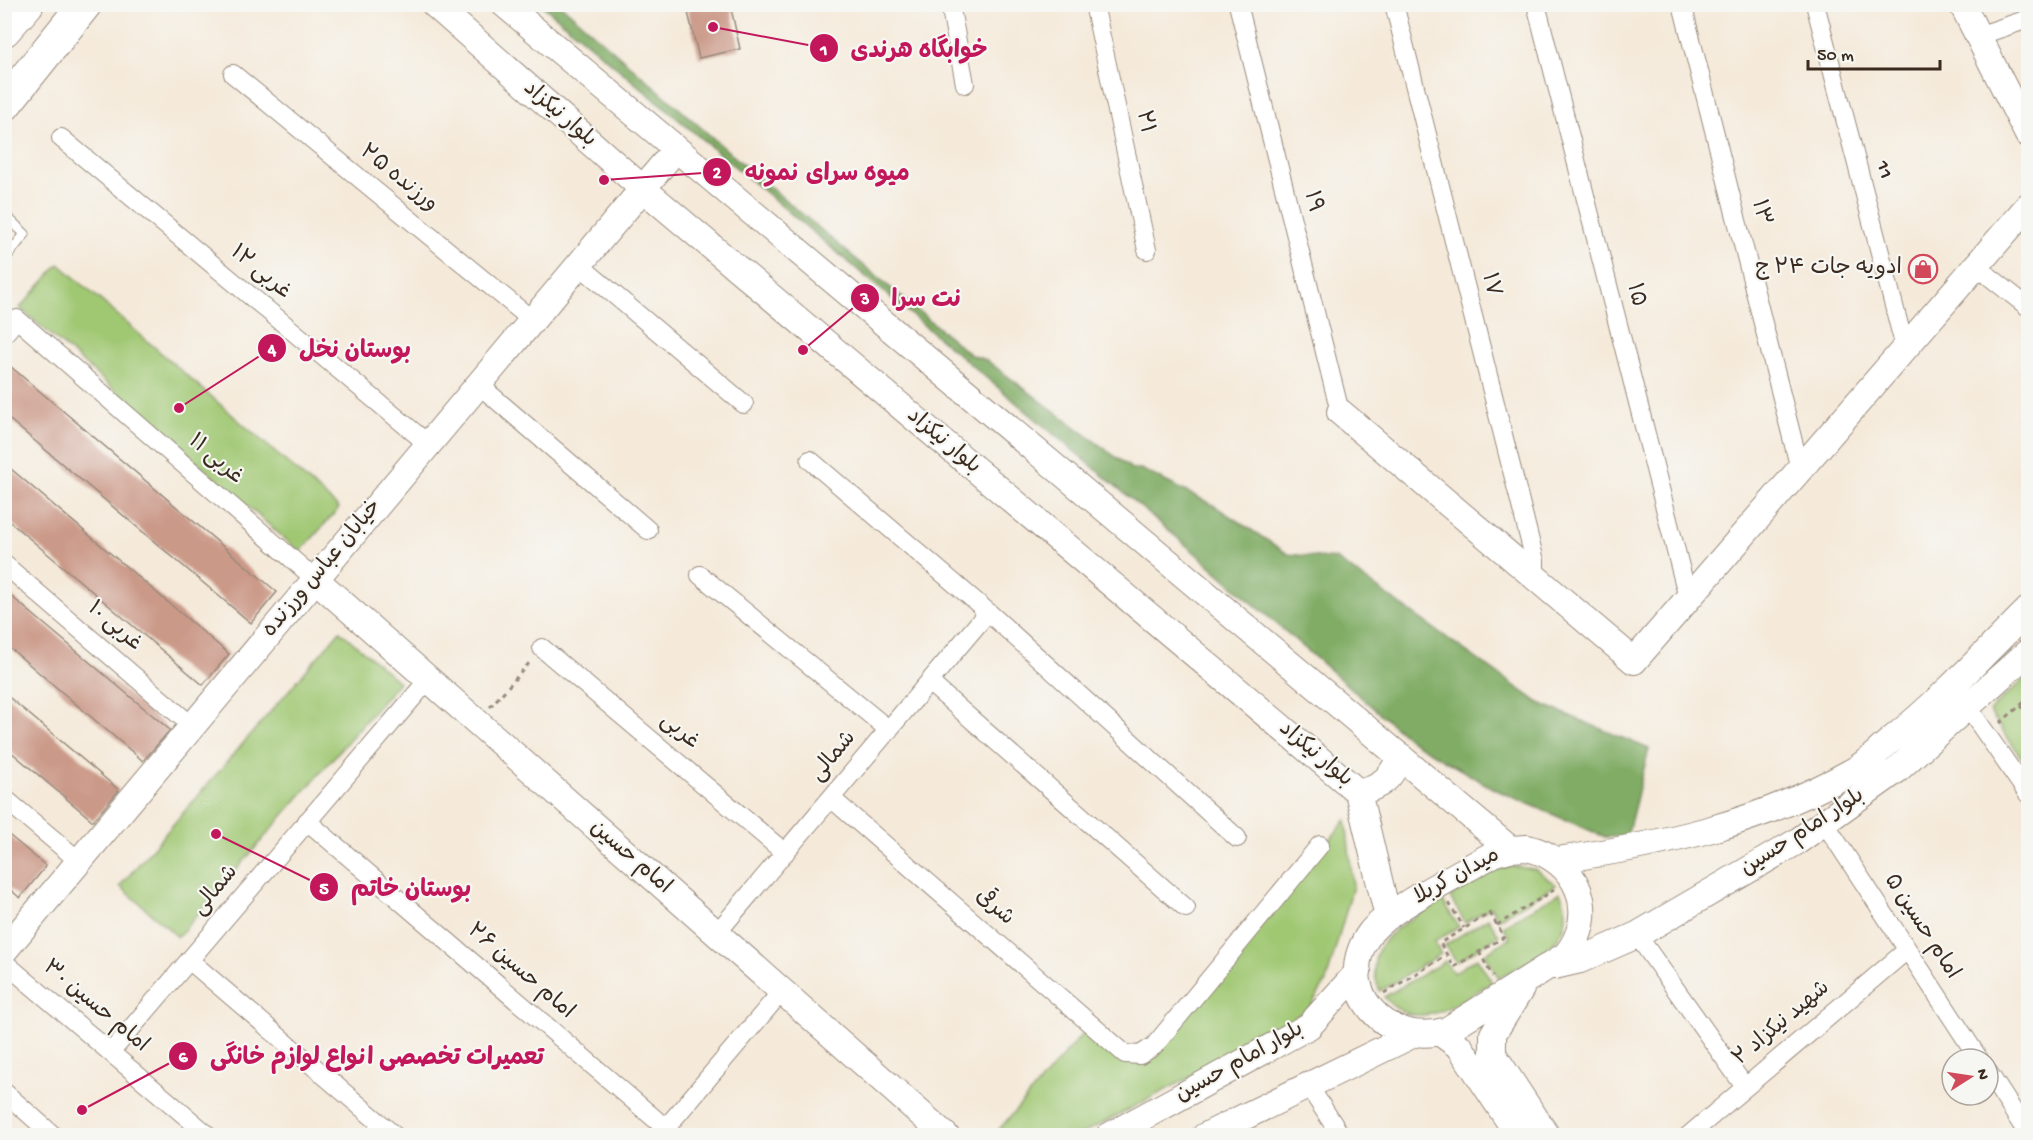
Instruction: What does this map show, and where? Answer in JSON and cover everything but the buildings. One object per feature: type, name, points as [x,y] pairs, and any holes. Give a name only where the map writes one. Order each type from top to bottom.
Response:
[{"type":"highway","points":[[4,30],[27,4]]},
{"type":"highway","points":[[4,105],[85,4]]},
{"type":"main road","name":"بلوار نیکزاد","points":[[434,4],[642,188],[1358,792],[1388,917]]},
{"type":"main road","points":[[504,4],[1510,849]]},
{"type":"main road","points":[[1962,4],[2028,135]]},
{"type":"main road","name":"خیابان عباس ورزنده","points":[[4,951],[676,149]]},
{"type":"main road","points":[[1340,412],[1634,661],[2028,206]]},
{"type":"main road","name":"امام حسین","points":[[315,579],[946,1136]]},
{"type":"main road","name":"بلوار امام حسین","points":[[1566,869],[1635,849],[1696,836],[1758,816],[1853,772],[1922,715],[2028,610]]},
{"type":"main road","name":"بلوار امام حسین","points":[[1537,974],[1580,960],[1637,935],[1798,841],[1897,770],[2028,652]]},
{"type":"main road","points":[[1358,792],[1373,789],[1386,782],[1395,770],[1400,756]]},
{"type":"main road","name":"میدان کربلا","points":[[1358,972],[1360,956],[1375,927],[1494,853],[1510,849],[1535,850],[1566,869]]},
{"type":"main road","points":[[1426,1033],[1504,994],[1566,956],[1579,934],[1583,910],[1581,894],[1566,869]]},
{"type":"main road","points":[[1358,972],[1367,1003],[1384,1022],[1398,1030],[1426,1033],[1460,1047],[1519,1136]]},
{"type":"main road","name":"بلوار امام حسین","points":[[1109,1136],[1309,1026],[1358,972]]},
{"type":"main road","points":[[1537,974],[1493,1034],[1493,1054],[1547,1136]]},
{"type":"main road","name":"بلوار امام حسین","points":[[1205,1136],[1308,1084],[1426,1033]]},
{"type":"street","points":[[950,4],[965,84]]},
{"type":"street","name":"۲۱","points":[[1094,4],[1147,250]]},
{"type":"street","name":"۱۹","points":[[1238,4],[1340,412]]},
{"type":"street","name":"۱۷","points":[[1394,4],[1535,561],[1535,577]]},
{"type":"street","name":"۱۵","points":[[1536,4],[1688,598]]},
{"type":"street","name":"۱۳","points":[[1682,4],[1800,469]]},
{"type":"street","name":"11","points":[[1815,4],[1905,348]]},
{"type":"street","points":[[1978,36],[2028,19]]},
{"type":"street","name":"ورزنده ۲۵","points":[[233,74],[532,320]]},
{"type":"street","name":"غربی ۱۲","points":[[61,138],[428,444]]},
{"type":"street","points":[[578,264],[744,404]]},
{"type":"street","points":[[1976,266],[2028,307]]},
{"type":"street","name":"غربی ۱۱","points":[[4,334],[17,319],[315,579]]},
{"type":"street","points":[[478,384],[648,530]]},
{"type":"street","points":[[810,460],[988,612],[1237,838]]},
{"type":"street","name":"غربی ۱۰","points":[[4,564],[192,726]]},
{"type":"street","points":[[700,575],[889,730]]},
{"type":"street","name":"شمالی","points":[[716,934],[988,612]]},
{"type":"street","name":"غربی","points":[[543,648],[785,853]]},
{"type":"street","name":"شمالی","points":[[111,1052],[428,680]]},
{"type":"street","points":[[929,682],[1186,908]]},
{"type":"street","points":[[1967,706],[2028,794]]},
{"type":"street","points":[[4,798],[79,861]]},
{"type":"street","name":"شرقی","points":[[831,798],[1125,1054],[1140,1055],[1154,1046],[1320,846]]},
{"type":"street","name":"امام حسین ۲۶","points":[[308,821],[667,1133]]},
{"type":"street","name":"امام حسین ۵","points":[[1824,822],[1971,1047]]},
{"type":"street","points":[[1637,935],[1745,1087]]},
{"type":"street","name":"شهید نیکزاد ۲","points":[[1688,1136],[1908,950]]},
{"type":"street","points":[[189,960],[395,1136]]},
{"type":"street","name":"امام حسین ۳۰","points":[[4,962],[209,1136]]},
{"type":"street","points":[[667,1133],[782,991]]},
{"type":"street","points":[[1308,1084],[1341,1136]]},
{"type":"street","points":[[2000,1091],[2028,1134]]},
{"type":"street","points":[[4,1092],[54,1136]]},
{"type":"lane","points":[[4,260],[25,234],[5,214]]},
{"type":"path","points":[[476,722],[543,648]]},
{"type":"path","points":[[1987,734],[2028,699]]},
{"type":"path","points":[[2020,706],[2028,713]]},
{"type":"path","points":[[1497,925],[1566,869]]},
{"type":"path","points":[[1438,887],[1464,928]]},
{"type":"path","points":[[1490,912],[1504,937],[1454,968],[1440,943],[1464,928],[1490,912]]},
{"type":"path","points":[[1479,952],[1504,994]]},
{"type":"path","points":[[1367,1003],[1447,955]]},
{"type":"green space","points":[[542,5],[561,5],[753,173],[971,355],[986,360],[1132,469],[1141,469],[1213,505],[1288,554],[1336,559],[1539,703],[1649,749],[1627,836],[1605,837],[1494,789],[1411,741],[1193,551]]},
{"type":"green space","points":[[59,264],[339,508],[300,552],[20,308]]},
{"type":"green space","points":[[340,631],[399,682],[178,937],[120,886]]},
{"type":"green space","points":[[2028,676],[2028,767],[1989,711]]},
{"type":"green space","points":[[1346,820],[1353,886],[1326,982],[1303,1018],[1080,1135],[995,1134],[1084,1032],[1116,1057],[1134,1062],[1152,1055]]},
{"type":"green space","points":[[1510,866],[1535,869],[1556,885],[1498,919],[1491,907],[1465,923],[1450,897],[1499,869]]},
{"type":"green space","points":[[1560,892],[1566,909],[1565,923],[1560,935],[1539,955],[1499,978],[1484,954],[1510,938],[1503,926]]},
{"type":"green space","points":[[1443,901],[1459,927],[1434,942],[1441,954],[1380,991],[1375,974],[1375,959],[1381,946],[1402,925]]},
{"type":"green space","points":[[1488,918],[1499,935],[1456,962],[1445,945]]},
{"type":"green space","points":[[1477,958],[1492,982],[1438,1012],[1424,1015],[1411,1014],[1397,1009],[1384,997],[1445,961],[1453,973]]},
{"type":"place","name":"خوابگاه هرندی","points":[[713,27]]},
{"type":"place","name":"میوه سرای نمونه","points":[[604,180]]},
{"type":"place","name":"ادویه جات ۲۴ ج","points":[[1923,269]]},
{"type":"place","name":"نت سرا","points":[[803,350]]},
{"type":"place","name":"بوستان نخل","points":[[179,408]]},
{"type":"place","name":"بوستان خاتم","points":[[216,834]]},
{"type":"place","name":"تعمیرات تخصصی انواع لوازم خانگی","points":[[82,1110]]}]
